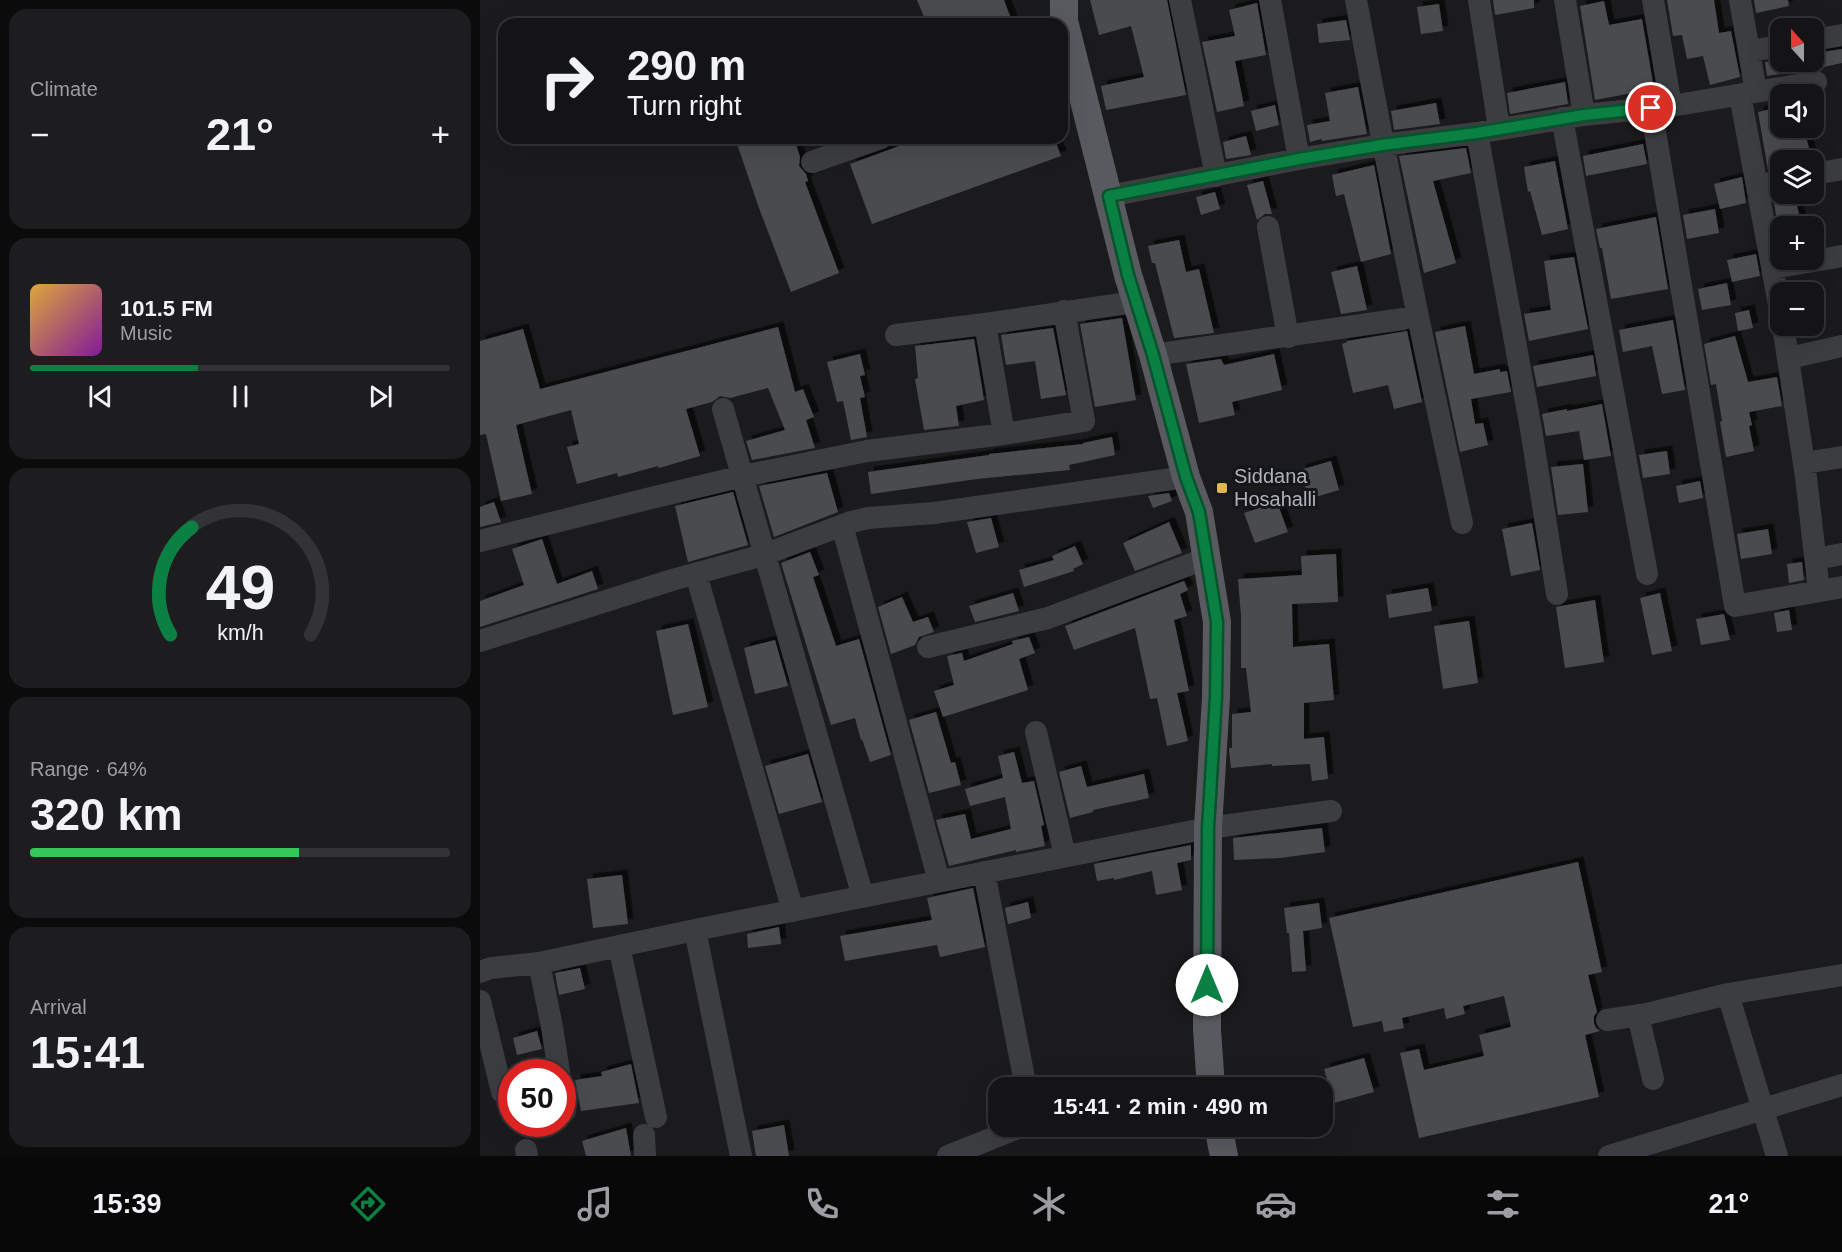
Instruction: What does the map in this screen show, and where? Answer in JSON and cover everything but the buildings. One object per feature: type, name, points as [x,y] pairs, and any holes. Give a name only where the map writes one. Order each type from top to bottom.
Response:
[{"type":"main road","points":[[1064,0],[1064,18]]},
{"type":"main road","points":[[1069,71],[1109,196],[1136,302],[1186,477],[1199,512],[1217,622],[1216,697],[1208,828],[1207,1030],[1209,1077]]},
{"type":"main road","points":[[1220,1137],[1224,1156]]},
{"type":"street","points":[[1180,0],[1216,176]]},
{"type":"street","points":[[1270,0],[1299,159]]},
{"type":"street","points":[[1356,0],[1382,145],[1462,523]]},
{"type":"street","points":[[1479,0],[1499,128]]},
{"type":"street","points":[[1565,0],[1573,116],[1647,574]]},
{"type":"street","points":[[1653,0],[1661,107],[1735,606],[1842,587]]},
{"type":"street","points":[[1740,0],[1750,51],[1748,94],[1757,186],[1770,253]]},
{"type":"street","points":[[1824,38],[1842,35]]},
{"type":"street","points":[[1750,51],[1770,48]]},
{"type":"street","points":[[1109,196],[1382,145],[1477,133],[1573,116],[1661,107],[1816,82]]},
{"type":"street","points":[[1477,133],[1531,429],[1557,594]]},
{"type":"street","points":[[812,162],[864,144]]},
{"type":"street","points":[[1824,172],[1842,169]]},
{"type":"street","points":[[1757,186],[1770,183]]},
{"type":"street","points":[[1268,227],[1288,337]]},
{"type":"street","points":[[1824,259],[1842,256]]},
{"type":"street","points":[[896,335],[1136,302]]},
{"type":"street","points":[[480,541],[743,476],[867,451],[1004,434],[1084,421],[1064,311]]},
{"type":"street","points":[[1153,355],[1403,319]]},
{"type":"street","points":[[985,324],[1004,434]]},
{"type":"street","points":[[1785,336],[1820,591]]},
{"type":"street","points":[[1789,358],[1842,346]]},
{"type":"street","points":[[723,409],[863,897]]},
{"type":"street","points":[[1804,463],[1842,458]]},
{"type":"street","points":[[480,641],[766,554],[842,525],[868,518],[934,513],[1186,477]]},
{"type":"street","points":[[842,525],[939,881]]},
{"type":"street","points":[[1816,559],[1842,554]]},
{"type":"street","points":[[928,647],[1048,618],[1207,558]]},
{"type":"street","points":[[696,574],[794,911]]},
{"type":"street","points":[[1036,732],[1065,856]]},
{"type":"street","points":[[480,972],[491,968],[539,963],[1208,828],[1331,811]]},
{"type":"street","points":[[984,872],[1024,1077]]},
{"type":"street","points":[[695,930],[741,1156]]},
{"type":"street","points":[[619,946],[648,1136]]},
{"type":"street","points":[[539,963],[557,1059]]},
{"type":"street","points":[[1607,1020],[1728,994],[1842,975]]},
{"type":"street","points":[[1728,994],[1777,1156]]},
{"type":"street","points":[[480,1001],[498,1075]]},
{"type":"street","points":[[1638,1015],[1653,1079]]},
{"type":"street","points":[[1610,1156],[1842,1085]]},
{"type":"street","points":[[948,1156],[996,1137]]},
{"type":"place","name":"Siddana Hosahalli","points":[[1222,488]]},
{"type":"route","points":[[1207,985],[1208,828],[1216,697],[1217,622],[1199,512],[1186,477],[1153,355],[1128,275],[1109,196],[1382,145],[1477,133],[1584,115],[1651,108]]}]
